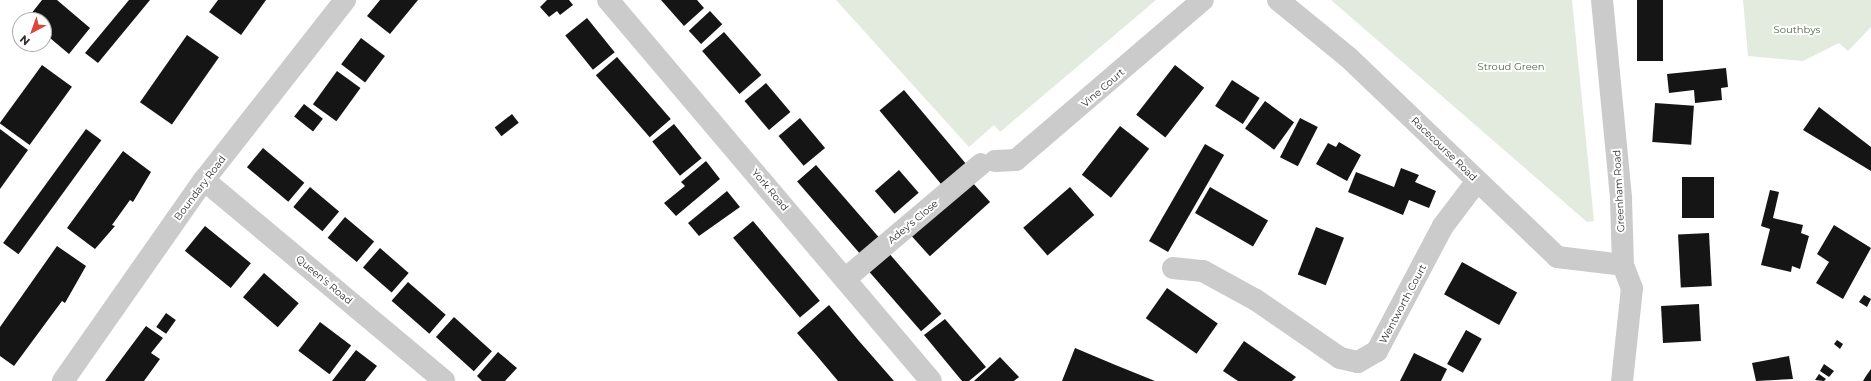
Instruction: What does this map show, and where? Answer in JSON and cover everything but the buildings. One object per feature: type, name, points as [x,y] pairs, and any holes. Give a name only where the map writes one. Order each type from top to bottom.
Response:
[{"type":"street","name":"Boundary Road","points":[[63,381],[204,180],[345,0]]},
{"type":"street","name":"York Road","points":[[608,0],[931,381]]},
{"type":"street","name":"Vine Court","points":[[988,163],[1016,160],[1203,0]]},
{"type":"street","name":"Racecourse Road","points":[[1278,0],[1348,57],[1557,257],[1623,265]]},
{"type":"street","name":"Greenham Road","points":[[1602,0],[1621,199],[1623,265],[1632,288],[1622,381]]},
{"type":"street","name":"Adey's Close","points":[[845,279],[988,163]]},
{"type":"street","name":"Queen's Road","points":[[204,180],[444,381]]},
{"type":"street","name":"Wentworth Court","points":[[1173,268],[1203,271],[1256,300],[1328,351],[1358,362],[1377,351],[1443,226],[1477,181]]},
{"type":"green space","points":[[836,0],[1156,0],[1000,132],[994,125],[969,147]]},
{"type":"green space","name":"Stroud Green","points":[[1331,0],[1572,0],[1594,221],[1587,222]]},
{"type":"green space","name":"Southbys","points":[[1743,0],[1871,0],[1871,27],[1848,51],[1839,43],[1803,61],[1748,56]]}]
